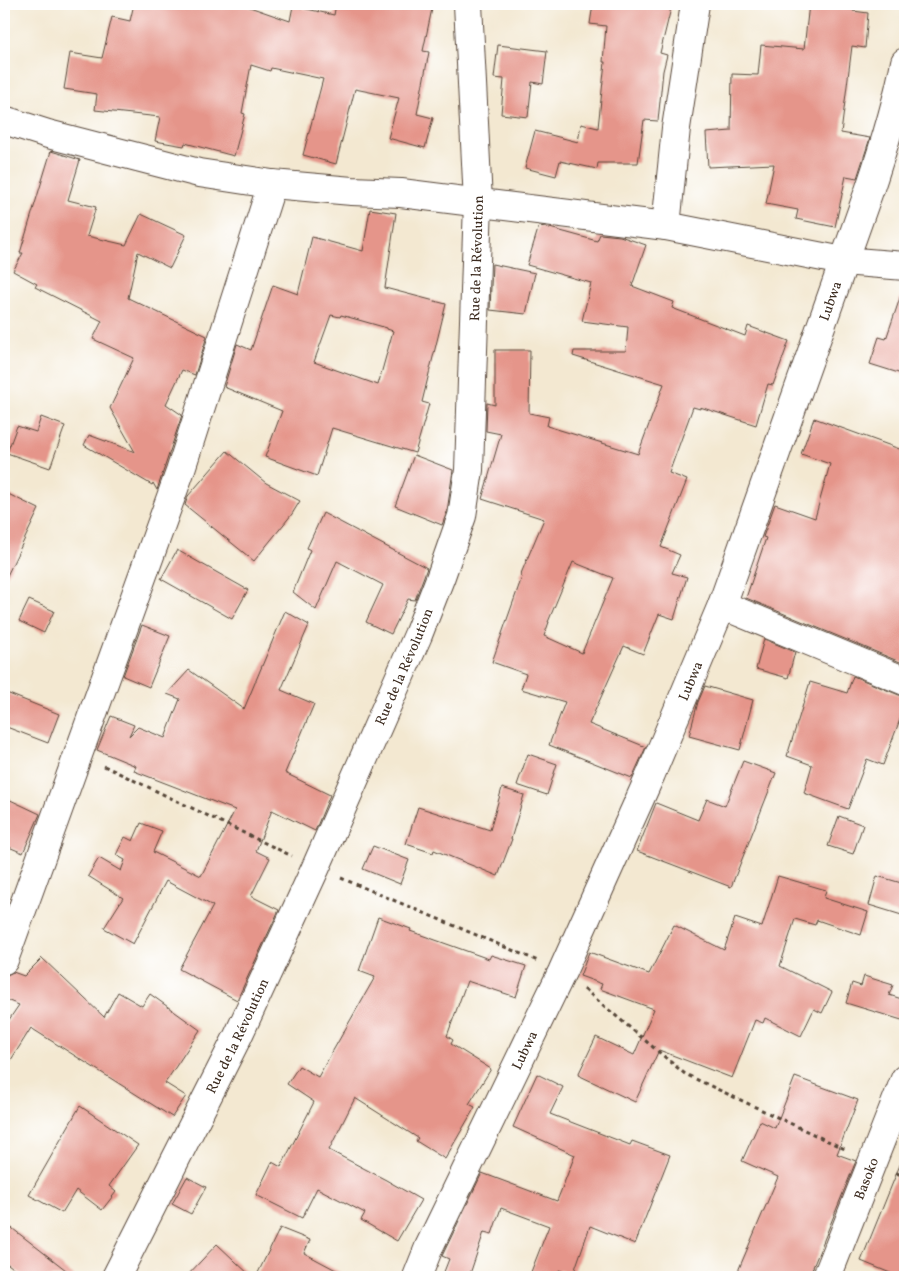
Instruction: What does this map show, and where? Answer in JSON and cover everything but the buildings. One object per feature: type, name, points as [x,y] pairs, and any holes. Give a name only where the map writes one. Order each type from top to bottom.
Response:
[{"type":"street","name":"Rue de la Révolution","points":[[116,1277],[238,1036],[316,867],[418,635],[462,516],[469,470],[478,202],[468,4]]},
{"type":"street","points":[[666,226],[676,128],[695,4]]},
{"type":"street","name":"Lubwa","points":[[417,1277],[429,1247],[562,972],[651,774],[722,605],[886,141],[905,62]]},
{"type":"street","points":[[4,120],[48,134],[198,173],[272,184],[352,191],[401,192],[666,226],[844,261],[905,266]]},
{"type":"street","points":[[4,960],[180,472],[272,184]]},
{"type":"street","points":[[722,605],[905,681]]},
{"type":"street","name":"Basoko","points":[[827,1277],[905,1079]]},
{"type":"path","points":[[78,754],[316,867],[562,972],[685,1074],[873,1163],[905,1176]]}]
